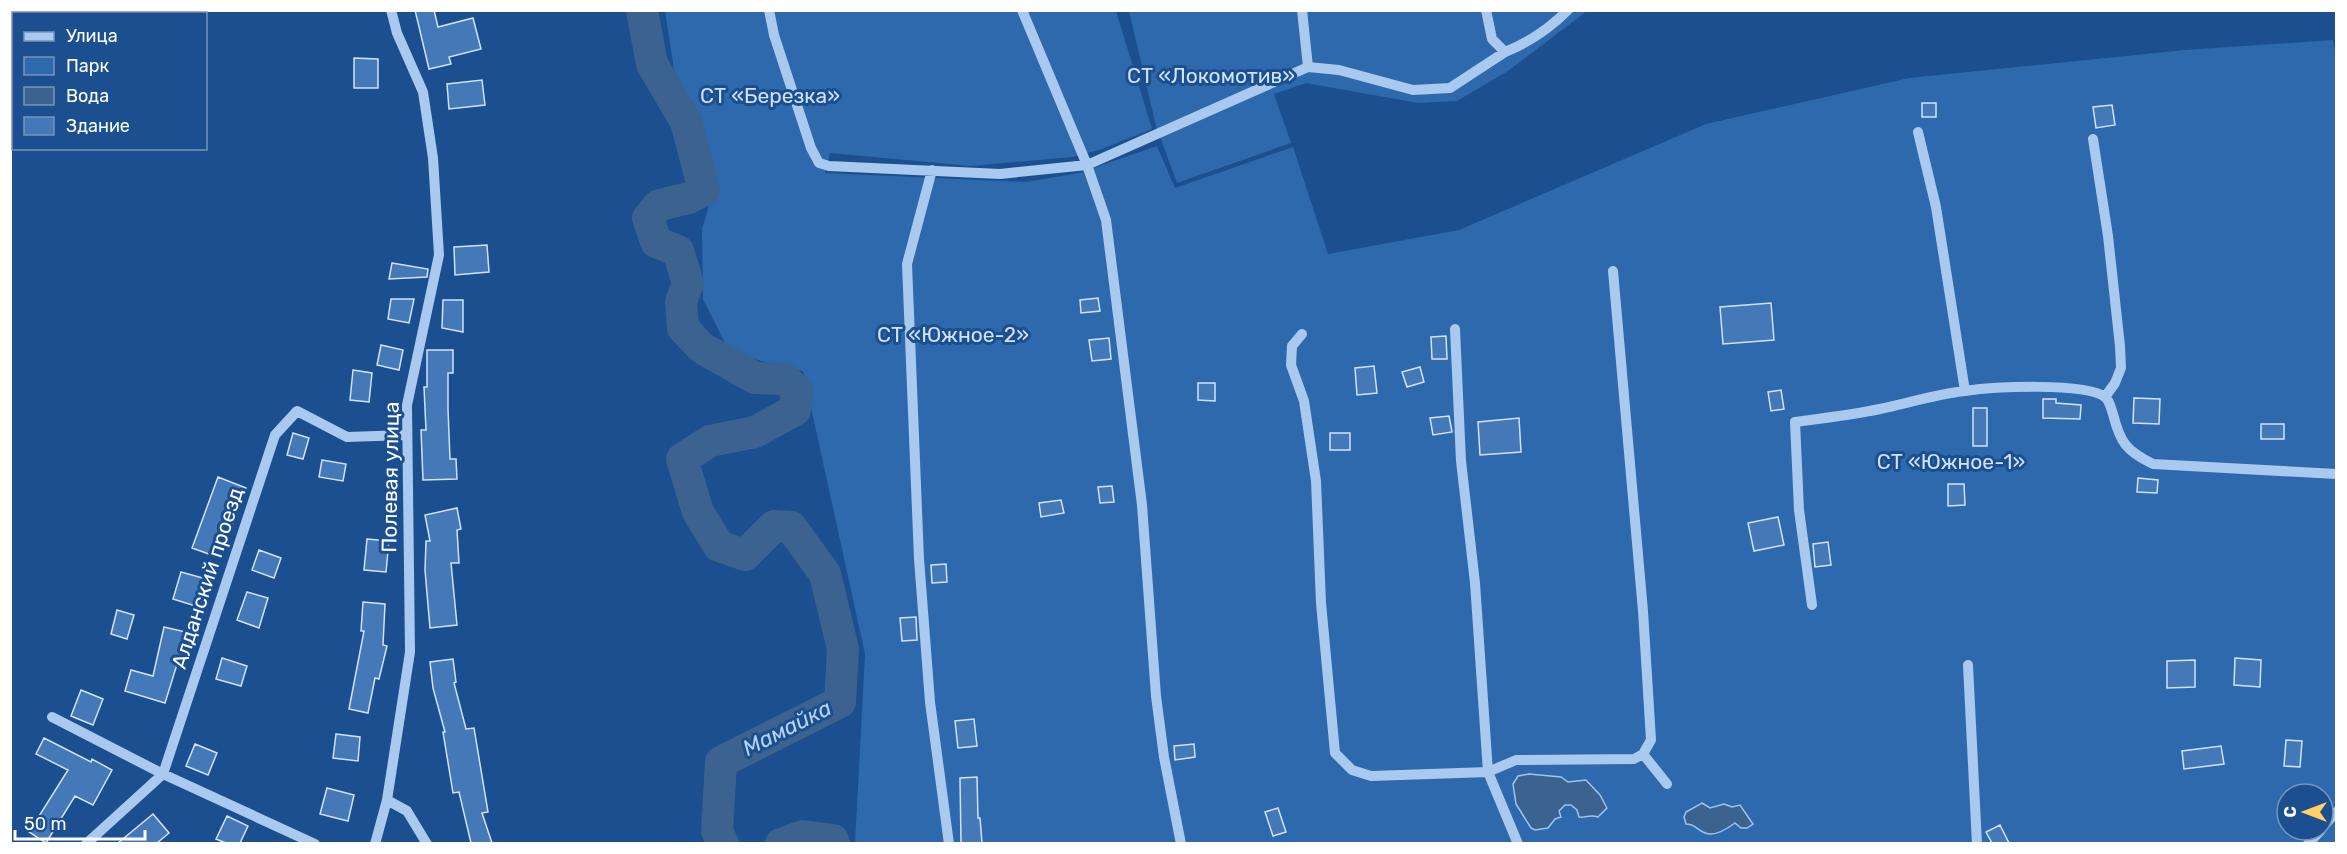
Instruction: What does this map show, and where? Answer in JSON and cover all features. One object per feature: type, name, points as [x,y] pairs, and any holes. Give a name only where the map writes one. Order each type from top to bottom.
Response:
[{"type":"street","name":"Полевая улица","points":[[375,843],[387,800],[410,652],[407,405],[439,255],[433,158],[423,92],[397,33],[391,10]]},
{"type":"street","points":[[769,10],[774,34],[807,136],[819,163],[829,166],[1000,174],[1087,165],[1308,67],[1339,70],[1413,90],[1450,88],[1505,52],[1524,45],[1548,30],[1568,10]]},
{"type":"street","points":[[1022,10],[1087,165],[1106,220],[1142,505],[1156,696],[1164,757],[1181,843]]},
{"type":"street","points":[[1302,10],[1308,67]]},
{"type":"street","points":[[1486,10],[1492,39],[1505,52]]},
{"type":"street","points":[[1918,132],[1936,207],[1965,391]]},
{"type":"street","points":[[2093,139],[2108,236],[2120,346],[2121,368],[2105,398]]},
{"type":"street","points":[[932,170],[907,264],[919,559],[930,702],[949,843]]},
{"type":"street","points":[[1302,334],[1292,346],[1291,364],[1304,400],[1316,481],[1321,603],[1335,753],[1352,770],[1371,776],[1488,772],[1516,760],[1634,759],[1643,754],[1651,740],[1643,611],[1613,271]]},
{"type":"street","points":[[1455,330],[1461,461],[1475,584],[1488,772],[1518,843]]},
{"type":"street","points":[[1812,605],[1798,510],[1795,422],[1877,410],[1965,391],[2050,387],[2089,391],[2105,398],[2109,403],[2118,434],[2126,447],[2138,457],[2153,464],[2337,474]]},
{"type":"street","name":"Алданский проезд","points":[[86,843],[163,774],[275,435],[297,411],[347,437],[406,435]]},
{"type":"street","points":[[1968,665],[1977,843]]},
{"type":"street","points":[[51,717],[163,774],[315,843]]},
{"type":"street","points":[[1643,754],[1667,784]]},
{"type":"street","points":[[387,800],[407,811],[427,843]]},
{"type":"green space","name":"СТ «Южное-1»","points":[[665,11],[1116,11],[1152,129],[1102,149],[1073,157],[970,166],[830,153],[825,173],[1026,182],[1079,173],[1157,146],[1175,188],[1293,147],[1328,254],[1459,230],[1706,124],[1909,78],[2185,50],[2333,40],[2336,59],[2336,843],[855,843],[865,654],[803,371],[730,353],[703,299],[702,229],[714,188],[676,82]]},
{"type":"green space","name":"СТ «Локомотив»","points":[[1129,11],[1587,11],[1508,71],[1457,101],[1418,103],[1306,83],[1274,94],[1291,143],[1177,183],[1156,126]]},
{"type":"water","points":[[1529,774],[1561,777],[1568,782],[1586,780],[1600,795],[1607,808],[1598,817],[1579,817],[1577,810],[1571,805],[1565,805],[1559,811],[1561,817],[1555,819],[1548,828],[1535,830],[1531,828],[1516,804],[1513,784],[1518,776]]},
{"type":"water","points":[[1702,803],[1710,808],[1724,804],[1732,807],[1740,805],[1753,824],[1747,828],[1741,828],[1735,823],[1724,830],[1707,834],[1686,824],[1684,817],[1686,812]]},
{"type":"building","points":[[415,10],[434,10],[438,27],[473,18],[481,49],[449,57],[451,64],[429,69]]},
{"type":"building","points":[[354,58],[378,59],[378,88],[354,88]]},
{"type":"building","points":[[482,80],[485,105],[449,109],[447,84]]},
{"type":"building","points":[[1922,103],[1936,103],[1936,117],[1922,117]]},
{"type":"building","points":[[2112,105],[2115,125],[2096,128],[2093,107]]},
{"type":"building","points":[[487,245],[489,272],[455,275],[454,247]]},
{"type":"building","points":[[392,263],[428,269],[427,277],[389,279]]},
{"type":"building","points":[[1098,298],[1100,311],[1081,313],[1080,300]]},
{"type":"building","points":[[391,299],[414,299],[409,323],[388,319]]},
{"type":"building","points":[[443,300],[463,300],[463,332],[442,328]]},
{"type":"building","points":[[1771,303],[1774,340],[1723,344],[1720,307]]},
{"type":"building","points":[[1446,336],[1447,359],[1432,359],[1431,337]]},
{"type":"building","points":[[1109,338],[1111,359],[1092,361],[1089,340]]},
{"type":"building","points":[[381,345],[403,350],[399,370],[377,365]]},
{"type":"building","points":[[427,350],[453,350],[453,373],[448,373],[448,409],[450,459],[456,459],[457,479],[423,480],[421,430],[426,430],[424,387],[427,387]]},
{"type":"building","points":[[1374,366],[1377,393],[1357,395],[1355,368]]},
{"type":"building","points":[[1420,367],[1424,382],[1407,387],[1402,372]]},
{"type":"building","points":[[353,370],[372,373],[369,402],[350,400]]},
{"type":"building","points":[[1198,383],[1215,383],[1215,401],[1198,400]]},
{"type":"building","points":[[1781,390],[1784,409],[1771,411],[1768,392]]},
{"type":"building","points":[[2134,398],[2160,399],[2159,424],[2133,423]]},
{"type":"building","points":[[2043,399],[2056,399],[2056,403],[2081,405],[2080,419],[2043,418]]},
{"type":"building","points":[[1973,408],[1987,408],[1987,446],[1973,446]]},
{"type":"building","points":[[1449,416],[1452,432],[1433,435],[1430,418]]},
{"type":"building","points":[[1519,418],[1521,452],[1480,455],[1478,422]]},
{"type":"building","points":[[2261,424],[2284,424],[2284,439],[2261,439]]},
{"type":"building","points":[[293,433],[309,438],[303,459],[287,455]]},
{"type":"building","points":[[1330,433],[1350,433],[1350,450],[1330,450]]},
{"type":"building","points":[[322,460],[346,464],[343,481],[319,477]]},
{"type":"building","points":[[218,477],[246,488],[220,558],[192,548]]},
{"type":"building","points":[[2138,478],[2158,480],[2157,493],[2137,492]]},
{"type":"building","points":[[1948,484],[1964,484],[1965,505],[1948,506]]},
{"type":"building","points":[[1112,486],[1114,502],[1100,503],[1098,487]]},
{"type":"building","points":[[1061,500],[1064,513],[1041,517],[1039,503]]},
{"type":"building","points":[[457,508],[461,529],[457,530],[459,563],[451,563],[457,625],[430,628],[425,570],[426,541],[430,541],[425,515]]},
{"type":"building","points":[[1778,517],[1784,545],[1754,551],[1748,523]]},
{"type":"building","points":[[367,539],[389,541],[386,572],[364,570]]},
{"type":"building","points":[[1828,542],[1831,565],[1815,567],[1813,544]]},
{"type":"building","points":[[259,550],[281,558],[274,578],[252,570]]},
{"type":"building","points":[[946,564],[947,582],[932,583],[931,565]]},
{"type":"building","points":[[181,572],[210,580],[202,608],[173,599]]},
{"type":"building","points":[[247,592],[268,598],[259,628],[237,620]]},
{"type":"building","points":[[363,602],[385,604],[383,645],[387,646],[379,679],[375,678],[368,713],[349,709],[364,631],[361,631]]},
{"type":"building","points":[[117,610],[134,615],[127,639],[111,634]]},
{"type":"building","points":[[916,617],[917,640],[902,641],[900,618]]},
{"type":"building","points":[[164,627],[190,633],[183,662],[178,661],[165,703],[125,691],[131,670],[153,676]]},
{"type":"building","points":[[222,658],[247,666],[241,686],[216,679]]},
{"type":"building","points":[[2235,658],[2261,660],[2260,687],[2234,685]]},
{"type":"building","points":[[453,659],[456,682],[454,683],[466,729],[474,728],[488,812],[482,813],[492,843],[471,843],[459,792],[453,793],[443,732],[445,732],[433,688],[430,662]]},
{"type":"building","points":[[2195,660],[2195,687],[2167,688],[2167,661]]},
{"type":"building","points":[[81,690],[103,699],[93,725],[71,716]]},
{"type":"building","points":[[974,719],[977,746],[958,748],[955,721]]},
{"type":"building","points":[[336,734],[360,737],[358,761],[333,758]]},
{"type":"building","points":[[44,738],[112,770],[93,805],[75,796],[46,843],[29,832],[68,770],[36,754]]},
{"type":"building","points":[[2286,740],[2302,741],[2300,767],[2284,766]]},
{"type":"building","points":[[195,744],[217,753],[208,775],[186,766]]},
{"type":"building","points":[[1194,744],[1195,757],[1175,760],[1174,746]]},
{"type":"building","points":[[2221,746],[2224,764],[2184,769],[2182,751]]},
{"type":"building","points":[[977,777],[978,818],[980,818],[982,843],[961,843],[960,778]]},
{"type":"building","points":[[327,788],[354,795],[348,821],[320,814]]},
{"type":"building","points":[[1278,808],[1286,832],[1273,836],[1265,812]]},
{"type":"building","points":[[153,814],[169,833],[157,843],[118,843]]},
{"type":"building","points":[[227,816],[248,826],[240,843],[226,843],[216,839]]},
{"type":"building","points":[[2000,825],[2009,843],[1992,843],[1986,832]]},
{"type":"waterway","name":"Мамайка","points":[[642,10],[652,64],[686,122],[704,190],[689,198],[659,205],[648,218],[656,242],[678,251],[688,283],[681,302],[683,328],[702,348],[755,378],[785,379],[797,391],[795,410],[755,432],[710,441],[682,459],[698,512],[719,546],[745,555],[774,526],[791,527],[825,574],[843,649],[840,702],[721,762],[717,831],[723,844]]},
{"type":"waterway","name":"Мамайка","points":[[781,844],[803,836],[833,840],[834,844]]},
{"type":"park label","name":"СТ «Березка»","points":[[770,95]]},
{"type":"park label","name":"СТ «Южное-2»","points":[[953,334]]}]
